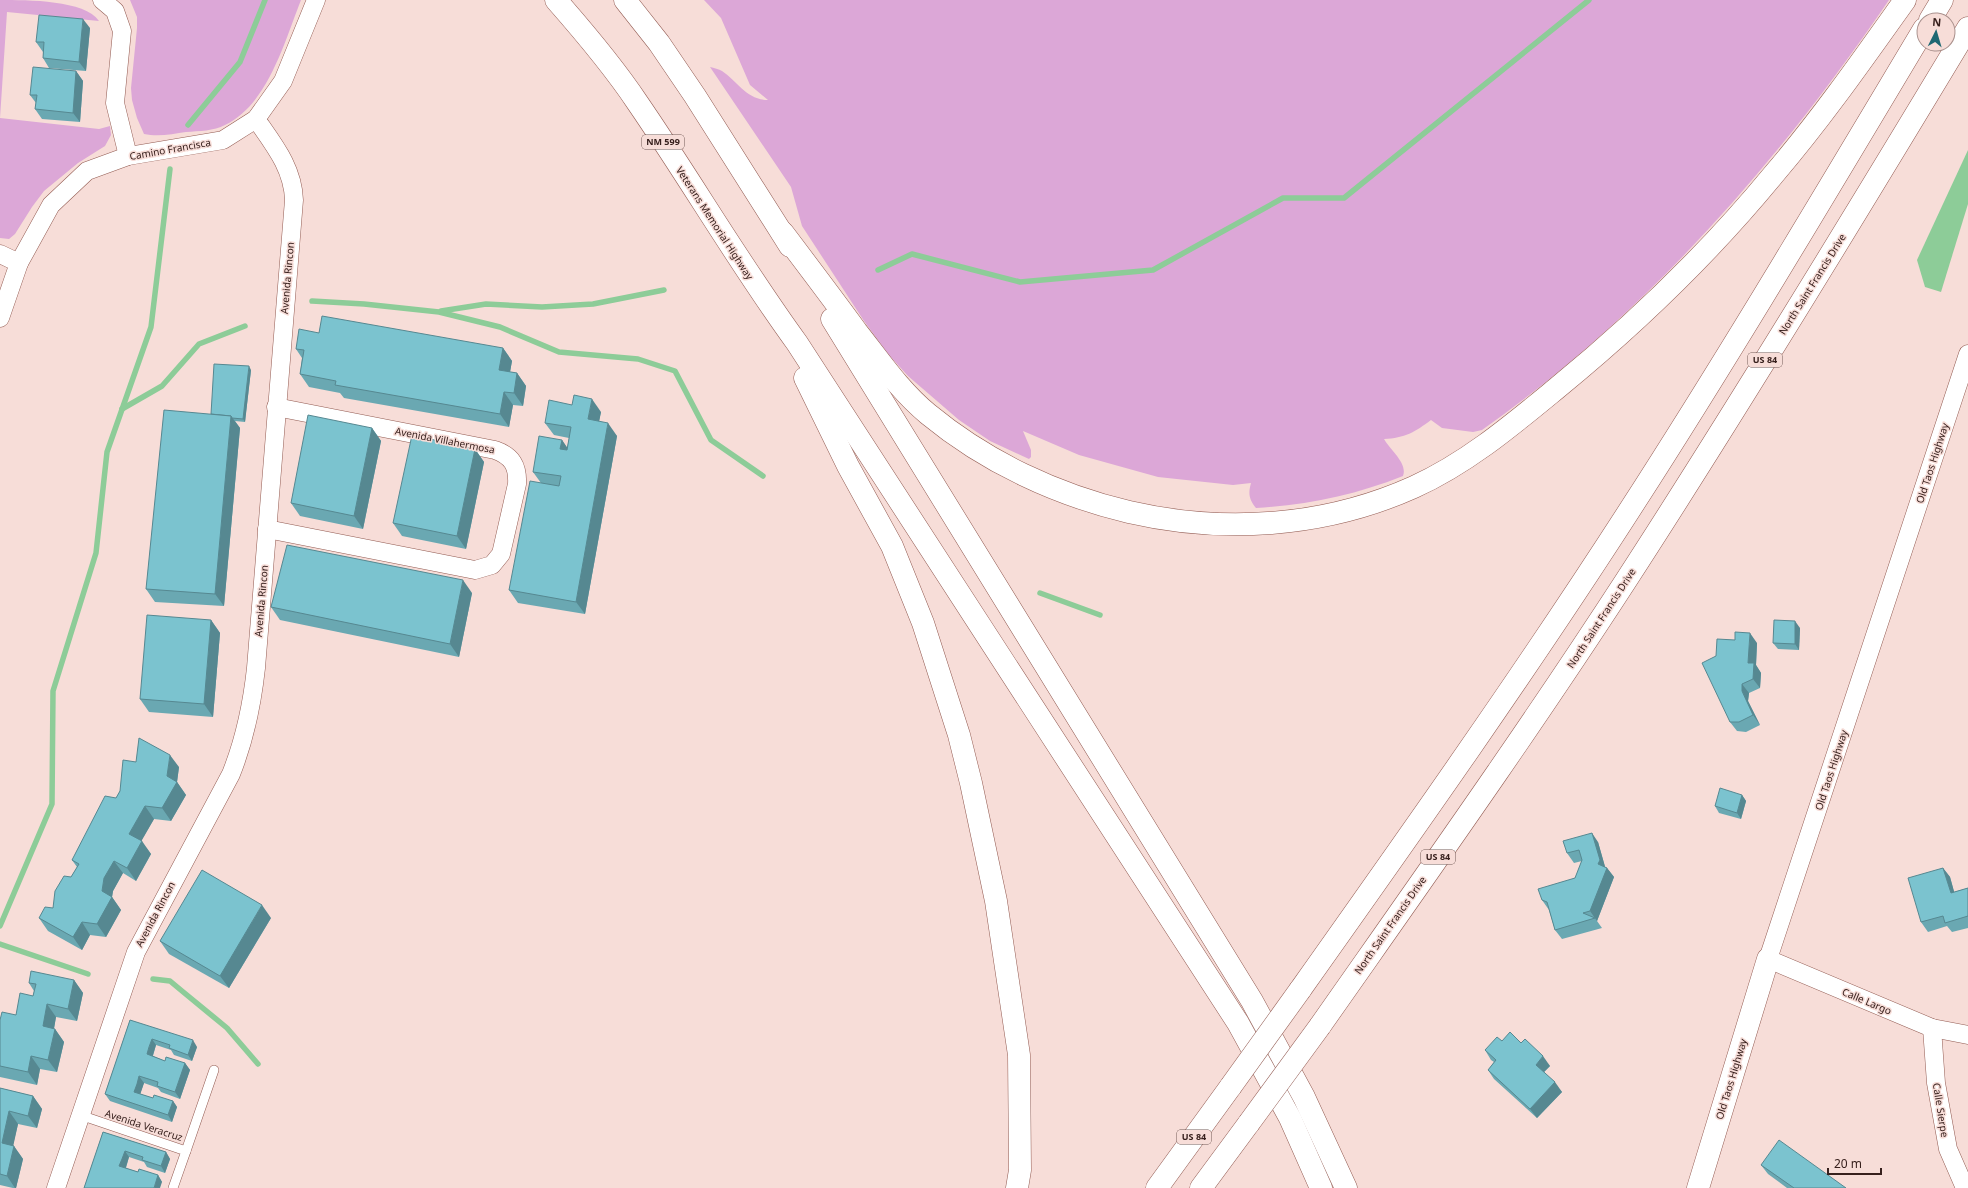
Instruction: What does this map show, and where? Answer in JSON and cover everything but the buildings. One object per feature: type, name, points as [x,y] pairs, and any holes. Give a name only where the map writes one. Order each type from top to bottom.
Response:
[{"type":"main road","name":"Veterans Memorial Highway","points":[[556,0],[599,50],[637,102],[760,292]]},
{"type":"main road","points":[[625,0],[659,44],[695,96],[783,234],[823,304],[1252,1001],[1304,1097],[1346,1188]]},
{"type":"main road","points":[[783,234],[899,386],[928,414],[966,442],[1014,469],[1057,490],[1096,504],[1180,521],[1242,525],[1290,521],[1340,512],[1412,488],[1452,467],[1519,420],[1593,358],[1674,282],[1773,176],[1871,48],[1905,0]]},
{"type":"main road","points":[[1935,12],[1942,0]]},
{"type":"main road","name":"North Saint Francis Drive","points":[[1201,1188],[1320,1026],[1509,754],[1624,583],[1712,446],[1829,258],[1968,28]]},
{"type":"main road","name":"US 84","points":[[1157,1188],[1300,990],[1464,758],[1630,509],[1780,270],[1916,42]]},
{"type":"main road","points":[[760,292],[812,390],[848,466],[892,546],[923,624],[959,735],[974,796],[996,901],[1019,1055],[1020,1170],[1017,1188]]},
{"type":"main road","points":[[760,292],[797,343],[1238,1022],[1290,1118],[1321,1188]]},
{"type":"main road","name":"Old Taos Highway","points":[[1698,1188],[1768,959]]},
{"type":"street","points":[[102,0],[115,11],[122,31],[115,103],[128,156]]},
{"type":"street","points":[[256,119],[283,81],[316,0]]},
{"type":"street","name":"Camino Francisca","points":[[0,318],[19,263],[51,205],[87,171],[128,156],[223,140],[256,119]]},
{"type":"street","name":"Avenida Rincon","points":[[56,1188],[136,952],[224,790],[239,754],[253,692],[293,190],[285,162],[256,119]]},
{"type":"street","points":[[0,254],[19,263]]},
{"type":"street","name":"Old Taos Highway","points":[[1768,959],[1968,354]]},
{"type":"street","name":"Avenida Villahermosa","points":[[267,529],[475,570],[492,565],[501,554],[517,474],[512,460],[502,452],[495,450],[276,407]]},
{"type":"street","name":"Calle Largo","points":[[1768,959],[1932,1028],[1968,1035]]},
{"type":"street","name":"Calle Sierpe","points":[[1932,1028],[1936,1083],[1948,1149],[1965,1188]]},
{"type":"lane","points":[[186,1151],[214,1070]]},
{"type":"lane","name":"Avenida Veracruz","points":[[80,1115],[186,1151],[173,1188]]},
{"type":"shaded area","points":[[0,0],[40,1],[69,5],[92,14],[99,21],[7,12],[0,118]]},
{"type":"shaded area","points":[[130,0],[301,0],[273,70],[253,103],[240,116],[225,125],[216,128],[155,135],[144,134],[137,118],[132,100],[131,88],[137,17]]},
{"type":"shaded area","points":[[704,0],[1889,0],[1846,61],[1801,120],[1754,178],[1705,233],[1653,287],[1598,338],[1541,385],[1482,430],[1473,432],[1442,428],[1431,420],[1409,434],[1384,439],[1401,461],[1404,471],[1403,476],[1367,489],[1313,502],[1256,508],[1250,496],[1251,483],[1233,485],[1158,477],[1079,455],[1023,431],[1031,450],[1031,457],[1029,459],[990,441],[959,420],[908,376],[888,354],[864,321],[802,226],[791,187],[710,67],[718,69],[728,75],[748,94],[768,100],[750,85],[721,18]]},
{"type":"shaded area","points":[[0,118],[99,129],[110,126],[111,135],[105,146],[78,163],[44,191],[15,234],[9,239],[0,238]]},
{"type":"shaded area","points":[[1968,150],[1968,204],[1941,292],[1925,287],[1917,260]]},
{"type":"waterway","points":[[188,125],[240,62],[265,0]]},
{"type":"waterway","points":[[878,270],[912,254],[1020,282],[1153,270],[1283,198],[1344,198],[1589,0]]},
{"type":"waterway","points":[[0,926],[52,804],[53,691],[96,553],[107,452],[151,327],[170,169]]},
{"type":"waterway","points":[[441,311],[486,304],[542,307],[593,304],[664,290]]},
{"type":"waterway","points":[[312,301],[364,304],[439,312],[500,327],[559,352],[638,359],[675,371],[711,440],[763,476]]},
{"type":"waterway","points":[[122,409],[162,386],[199,344],[245,326]]},
{"type":"waterway","points":[[1040,593],[1100,615]]},
{"type":"waterway","points":[[0,944],[88,974]]},
{"type":"waterway","points":[[153,979],[170,981],[227,1028],[258,1064]]}]
